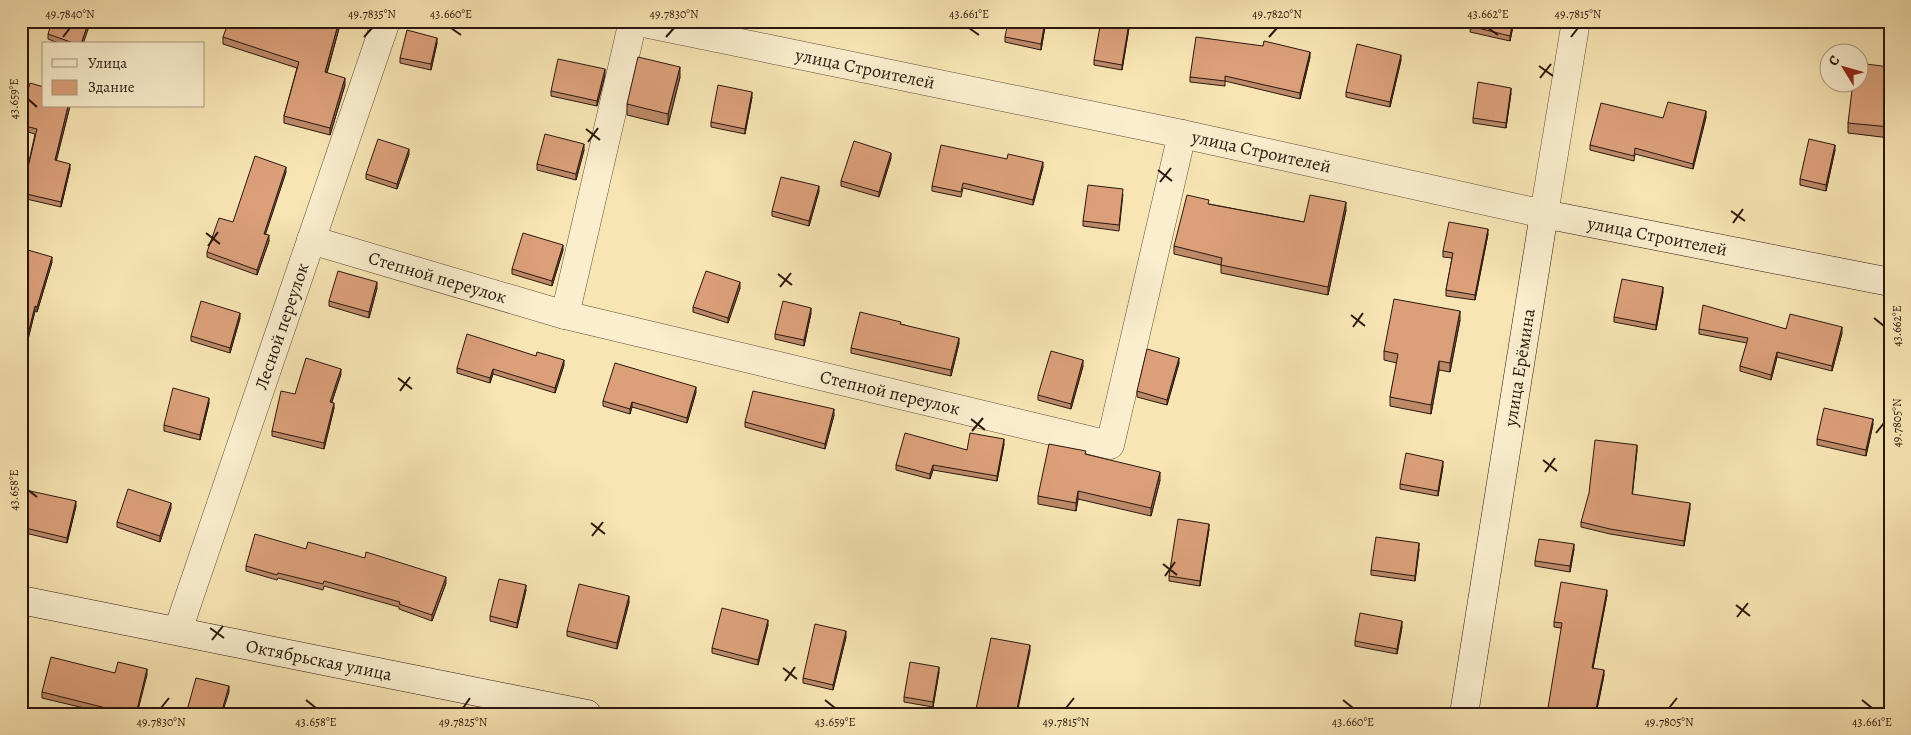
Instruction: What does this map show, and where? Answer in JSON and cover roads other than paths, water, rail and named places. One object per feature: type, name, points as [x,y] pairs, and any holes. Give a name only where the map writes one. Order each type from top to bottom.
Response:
[{"type":"street","name":"Лесной переулок","points":[[178,630],[386,21]]},
{"type":"street","name":"улица Строителей","points":[[633,21],[1182,134],[1544,214],[1890,282]]},
{"type":"street","points":[[564,315],[633,21]]},
{"type":"street","name":"улица Ерёмина","points":[[1464,714],[1576,21]]},
{"type":"street","name":"Степной переулок","points":[[311,240],[564,315],[1110,445],[1182,134]]},
{"type":"street","name":"Октябрьская улица","points":[[21,600],[178,630],[587,714]]}]
